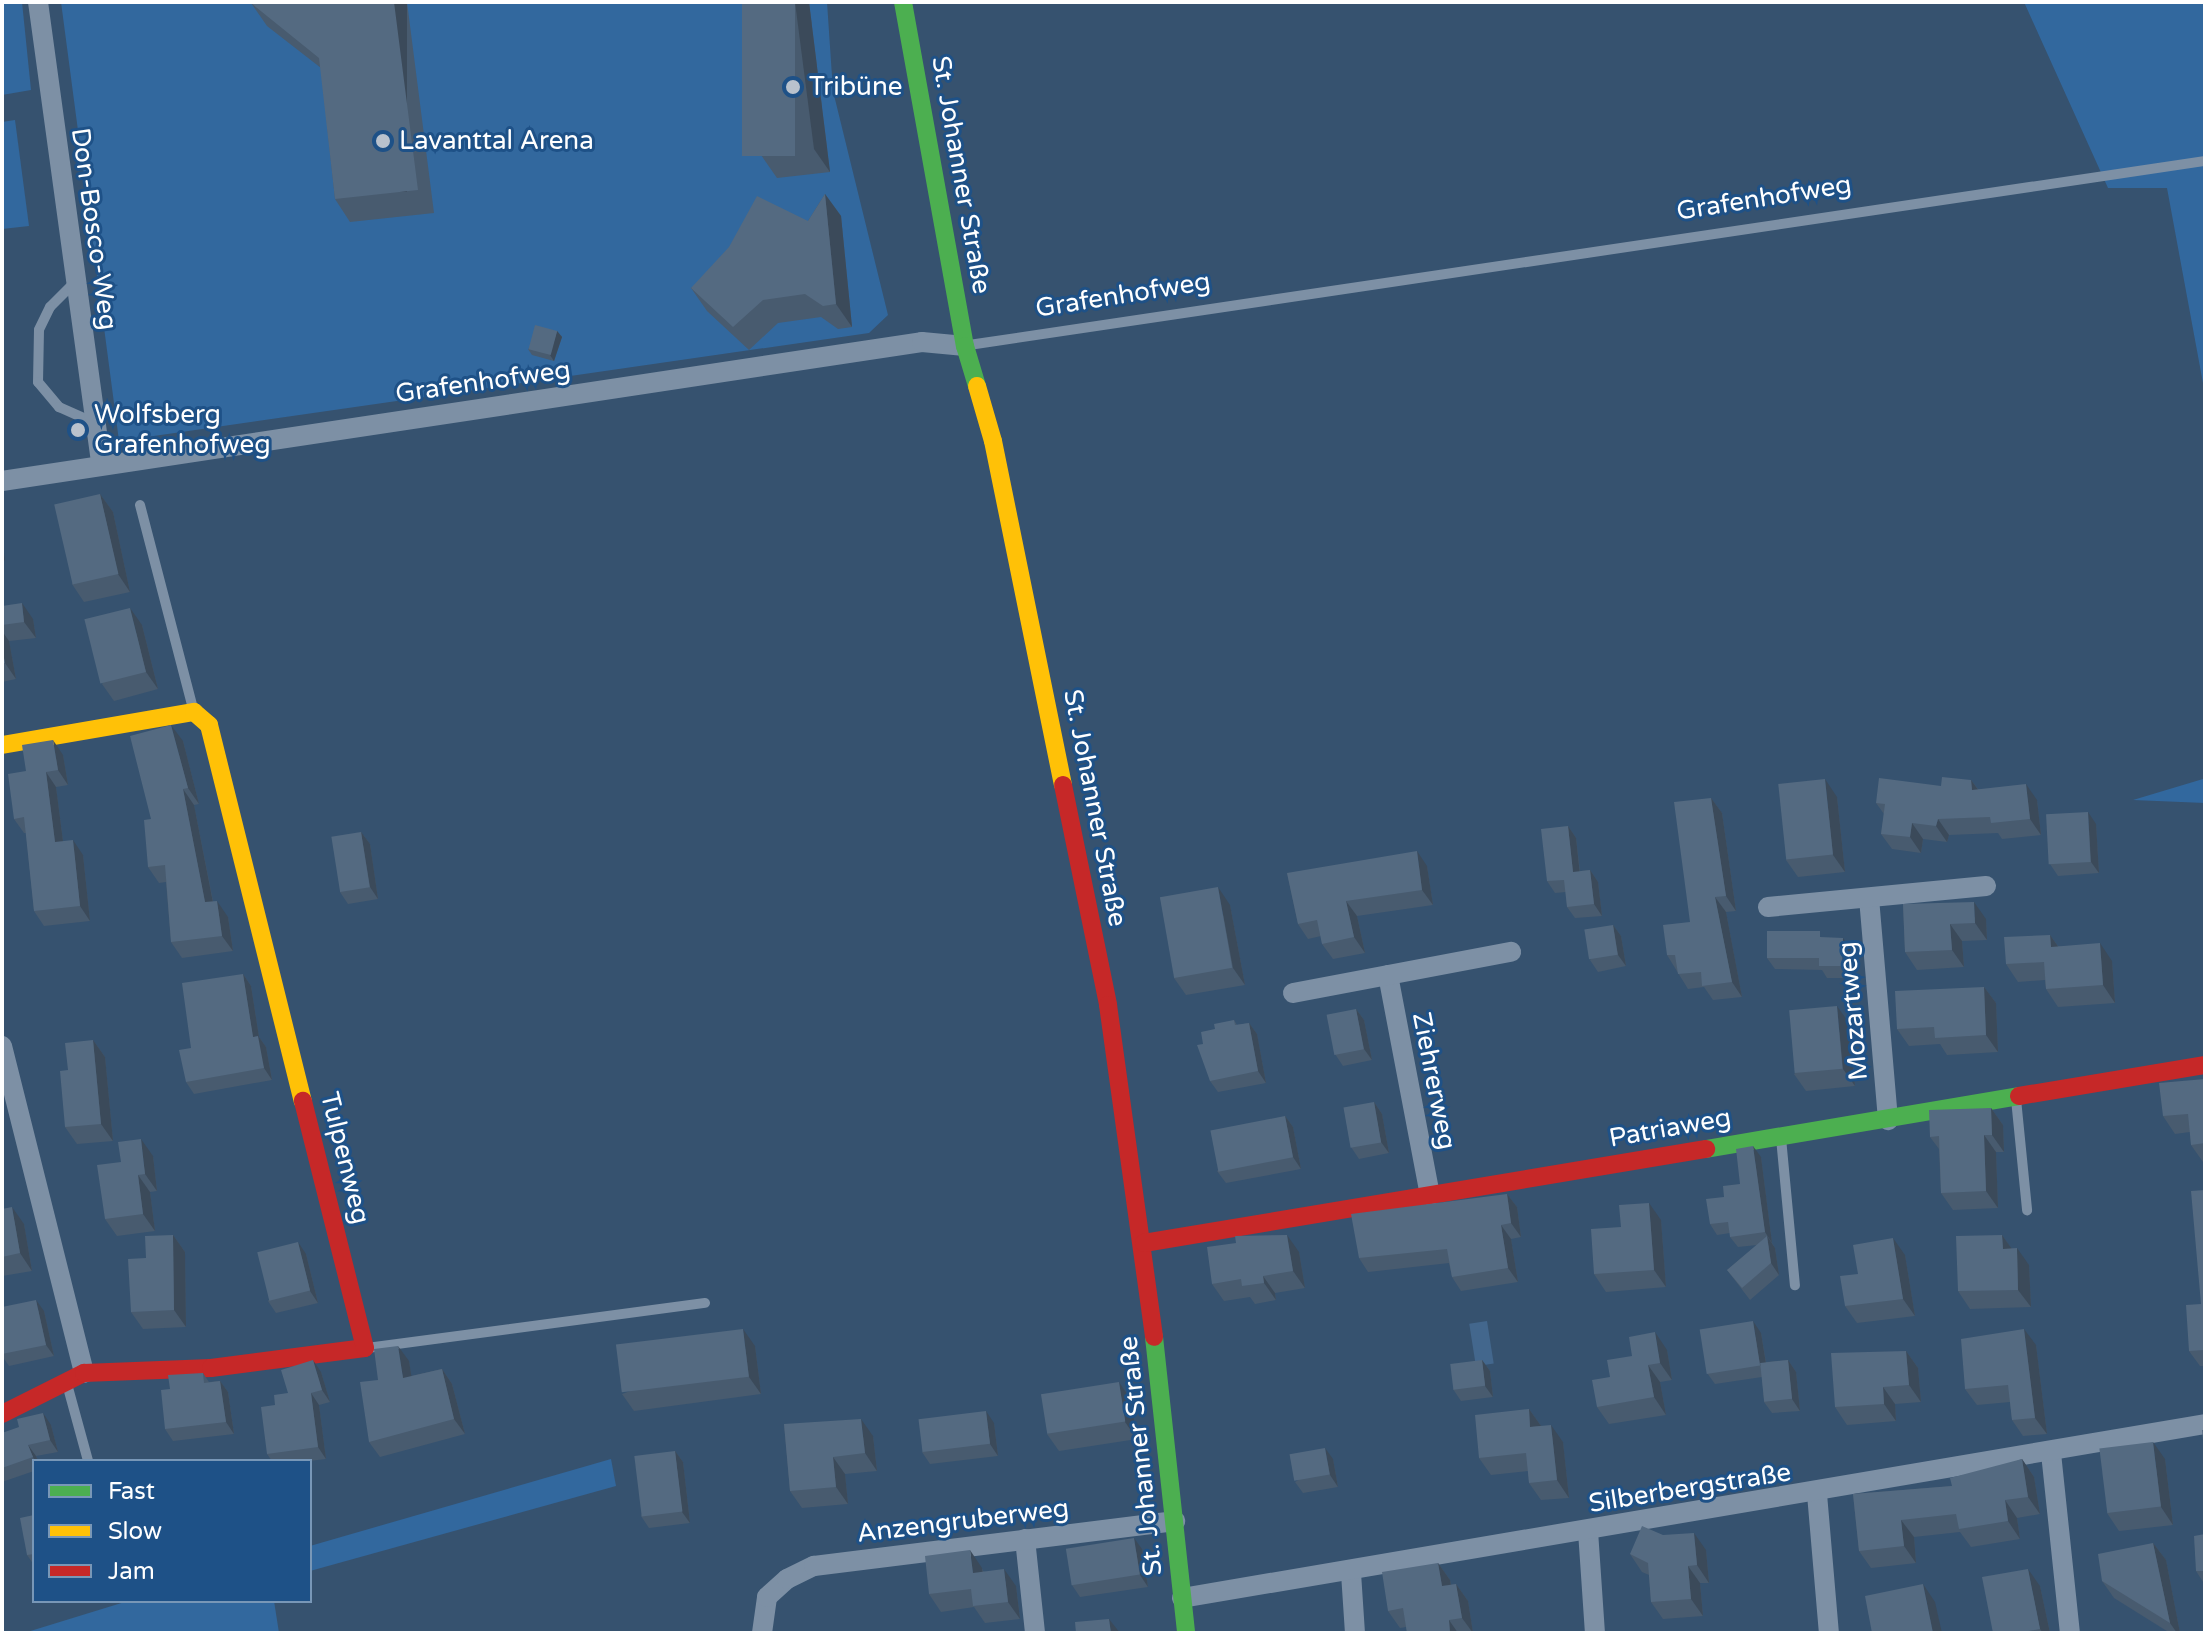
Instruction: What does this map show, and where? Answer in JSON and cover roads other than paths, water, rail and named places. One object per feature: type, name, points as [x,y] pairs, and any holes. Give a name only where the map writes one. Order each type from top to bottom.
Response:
[{"type":"street","name":"Don-Bosco-Weg","points":[[38,2],[101,464]]},
{"type":"street","name":"St. Johanner Straße","points":[[903,2],[965,346],[993,441],[1077,845],[1144,1243],[1186,1633]]},
{"type":"street","name":"Grafenhofweg","points":[[2,481],[922,342],[965,346]]},
{"type":"street","points":[[2,745],[194,712]]},
{"type":"street","name":"Tulpenweg","points":[[194,712],[209,725],[365,1348]]},
{"type":"street","points":[[1768,907],[1986,886]]},
{"type":"street","name":"Mozartweg","points":[[1869,898],[1888,1120]]},
{"type":"street","points":[[1293,993],[1511,952]]},
{"type":"street","name":"Ziehrerweg","points":[[1388,975],[1430,1196]]},
{"type":"street","points":[[2,1046],[75,1378]]},
{"type":"street","name":"Patriaweg","points":[[1144,1243],[2205,1065]]},
{"type":"street","points":[[2,1414],[75,1378],[211,1368],[365,1348]]},
{"type":"street","name":"Silberbergstraße","points":[[1182,1598],[1351,1573],[1817,1494],[2205,1424]]},
{"type":"street","points":[[2051,1453],[2070,1633]]},
{"type":"street","points":[[1817,1494],[1829,1633]]},
{"type":"street","name":"Anzengruberweg","points":[[762,1633],[767,1597],[787,1579],[814,1566],[1175,1521]]},
{"type":"street","points":[[1588,1531],[1595,1633]]},
{"type":"street","points":[[1025,1539],[1035,1633]]},
{"type":"street","points":[[1351,1573],[1355,1633]]},
{"type":"lane","name":"Grafenhofweg","points":[[965,346],[2205,161]]},
{"type":"lane","points":[[75,282],[50,307],[39,330],[38,382],[59,407],[95,423]]},
{"type":"lane","points":[[140,505],[194,712]]},
{"type":"lane","points":[[2016,1097],[2027,1210]]},
{"type":"lane","points":[[1780,1136],[1795,1285]]},
{"type":"lane","points":[[365,1348],[705,1303]]},
{"type":"lane","points":[[75,1378],[88,1459]]},
{"type":"place","name":"Tribüne","points":[[793,87]]},
{"type":"place","name":"Lavanttal Arena","points":[[383,141]]},
{"type":"place","name":"Wolfsberg Grafenhofweg","points":[[78,430]]}]
